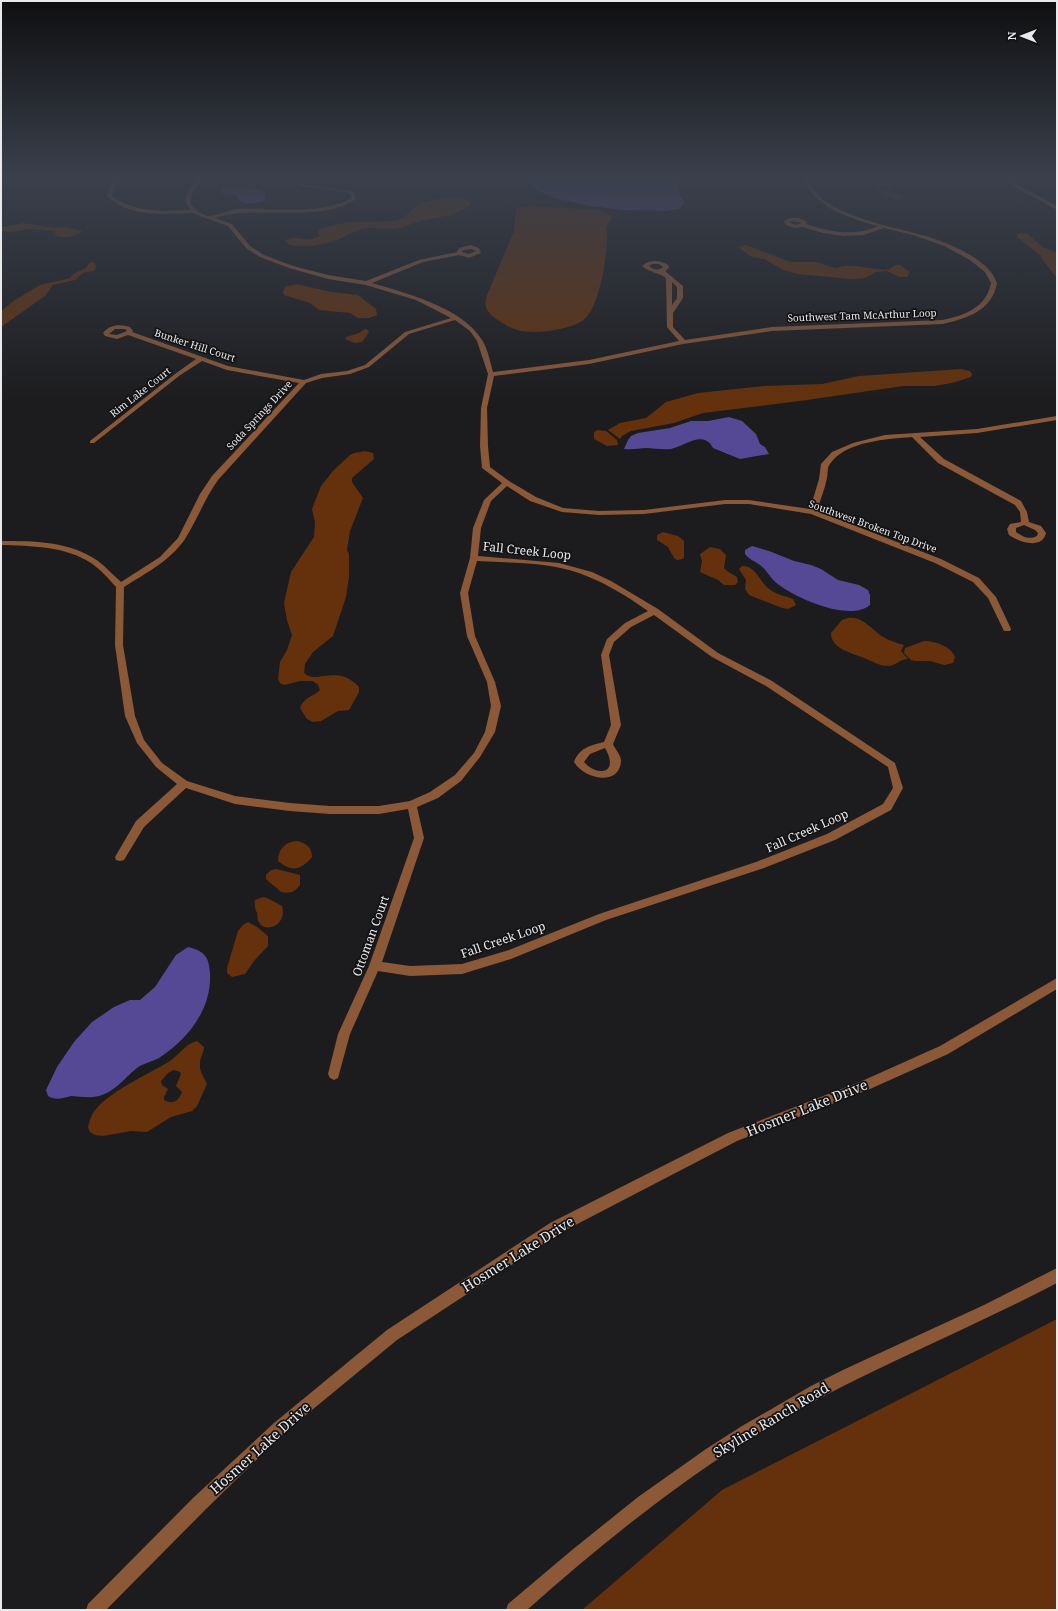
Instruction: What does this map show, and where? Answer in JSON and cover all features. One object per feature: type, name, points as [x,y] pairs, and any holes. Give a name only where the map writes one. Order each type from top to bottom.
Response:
[{"type":"street","points":[[256,252],[290,267],[328,277],[367,283],[418,299],[456,318],[472,330],[480,341],[491,374]]},
{"type":"street","name":"Southwest Tam McArthur Loop","points":[[491,374],[589,362],[683,342],[772,329],[943,322],[964,317],[982,308],[990,296],[994,282],[991,275],[984,267],[960,252]]},
{"type":"street","points":[[367,283],[421,261],[459,253]]},
{"type":"street","points":[[660,271],[680,286],[680,298],[671,312]]},
{"type":"street","points":[[669,277],[671,312],[670,327],[683,342]]},
{"type":"street","name":"Soda Springs Drive","points":[[120,586],[163,559],[181,539],[204,494],[215,478],[304,382],[321,376],[348,373],[367,366],[407,333],[456,318]]},
{"type":"street","name":"Bunker Hill Court","points":[[128,333],[227,368],[304,382]]},
{"type":"street","name":"Rim Lake Court","points":[[92,442],[177,375],[201,359]]},
{"type":"street","name":"Southwest Broken Top Drive","points":[[491,374],[484,408],[484,446],[486,468],[506,483],[533,499],[562,510],[599,513],[644,512],[725,502],[749,502],[813,512],[938,561],[976,580],[992,598],[1007,629]]},
{"type":"street","points":[[813,512],[826,464],[835,454],[855,444],[884,437],[977,431],[1057,418]]},
{"type":"street","points":[[913,434],[941,461],[1018,502],[1023,509],[1025,523]]},
{"type":"street","points":[[1,543],[44,545],[71,551],[90,559],[120,586],[119,645],[130,716],[140,741],[159,765],[184,784],[235,800],[290,807],[330,810],[379,810],[412,805],[434,795],[458,778],[477,755],[490,732],[496,706],[491,682],[471,636],[464,593],[474,558],[477,528],[488,500],[506,483]]},
{"type":"street","name":"Fall Creek Loop","points":[[375,966],[410,971],[462,969],[511,954],[603,917],[760,866],[831,837],[888,807],[898,788],[892,766],[775,687],[716,656],[655,611],[598,578],[571,568],[474,558]]},
{"type":"street","points":[[608,744],[616,725],[605,655],[610,641],[628,625],[655,611]]},
{"type":"street","points":[[120,857],[140,824],[184,784]]},
{"type":"street","name":"Ottoman Court","points":[[334,1074],[344,1034],[375,966],[419,838],[412,805]]},
{"type":"street","name":"Hosmer Lake Drive","points":[[94,1610],[198,1504],[279,1428],[392,1335],[554,1228],[733,1137],[866,1085],[944,1050],[1057,984]]},
{"type":"street","name":"Skyline Ranch Road","points":[[514,1610],[558,1571],[635,1510],[701,1462],[782,1410],[837,1380],[1011,1300],[1057,1275]]},
{"type":"shaded area","points":[[505,252],[606,252],[599,292],[594,305],[582,321],[568,327],[541,332],[517,330],[507,326],[489,313],[486,307],[487,295]]},
{"type":"shaded area","points":[[745,252],[765,252],[791,262],[816,262],[835,268],[856,266],[884,270],[890,269],[895,265],[900,265],[910,272],[907,277],[899,277],[887,271],[876,272],[865,278],[852,279],[797,274],[783,270],[764,259],[752,257]]},
{"type":"shaded area","points":[[1036,252],[1057,253],[1057,278],[1041,258],[1041,256]]},
{"type":"shaded area","points":[[92,262],[95,263],[96,268],[93,271],[83,273],[75,280],[53,285],[45,296],[1,327],[1,311],[15,300],[40,285],[70,278]]},
{"type":"shaded area","points":[[297,284],[331,292],[358,295],[376,309],[377,315],[369,318],[358,318],[350,313],[319,310],[310,303],[284,295],[283,292],[285,287]]},
{"type":"shaded area","points":[[365,329],[369,332],[362,342],[355,343],[345,339],[346,337],[359,333]]},
{"type":"shaded area","points":[[961,369],[970,371],[972,374],[971,377],[952,383],[934,386],[903,386],[703,413],[674,423],[631,431],[622,436],[620,439],[608,430],[620,423],[646,418],[666,402],[698,393],[764,386],[822,384],[859,376]]},
{"type":"shaded area","points":[[729,417],[742,421],[756,434],[760,444],[765,447],[769,454],[740,459],[713,448],[709,443],[699,439],[671,449],[624,449],[631,436],[638,433],[670,428],[691,421],[708,421]]},
{"type":"shaded area","points":[[598,430],[606,431],[617,440],[618,445],[607,446],[594,439],[594,432]]},
{"type":"shaded area","points":[[365,451],[373,453],[374,459],[352,478],[352,482],[363,498],[350,531],[347,550],[349,554],[349,577],[346,597],[333,636],[313,652],[305,664],[304,673],[315,677],[336,675],[343,676],[351,680],[359,687],[359,692],[349,710],[338,711],[321,721],[313,722],[307,719],[300,708],[306,699],[320,690],[318,685],[313,681],[300,681],[284,685],[280,683],[278,679],[280,662],[287,650],[292,635],[287,620],[284,603],[291,572],[314,537],[315,522],[312,509],[321,486],[333,471],[350,455]]},
{"type":"shaded area","points":[[663,532],[678,536],[684,541],[683,559],[677,560],[674,558],[668,547],[657,540],[657,535]]},
{"type":"shaded area","points":[[752,546],[794,561],[811,565],[821,569],[838,580],[859,585],[868,590],[870,595],[870,605],[861,610],[837,610],[811,602],[788,591],[776,583],[760,565],[745,554],[745,550]]},
{"type":"shaded area","points":[[710,547],[720,549],[726,555],[724,568],[737,577],[738,582],[735,585],[724,585],[718,580],[700,572],[702,561],[700,554]]},
{"type":"shaded area","points":[[742,566],[755,572],[764,584],[772,591],[793,599],[796,605],[788,609],[782,608],[749,595],[745,589],[746,580],[739,569]]},
{"type":"shaded area","points":[[848,618],[863,621],[883,637],[904,645],[901,651],[908,659],[902,660],[891,666],[885,666],[838,647],[834,643],[831,633],[842,620]]},
{"type":"shaded area","points":[[924,641],[938,643],[950,650],[955,657],[953,663],[944,665],[930,661],[915,661],[911,660],[904,653],[905,648]]},
{"type":"shaded area","points":[[297,841],[310,848],[312,857],[308,862],[300,867],[292,868],[283,865],[278,861],[279,853],[283,847],[289,843]]},
{"type":"shaded area","points":[[276,869],[300,875],[300,885],[292,892],[281,892],[266,879],[266,875],[271,870]]},
{"type":"shaded area","points":[[263,897],[282,906],[282,918],[275,926],[262,926],[258,920],[255,900]]},
{"type":"shaded area","points":[[248,922],[268,936],[268,946],[254,961],[245,974],[232,977],[227,973],[227,968],[238,931]]},
{"type":"shaded area","points":[[188,947],[198,950],[207,958],[210,973],[210,986],[207,999],[196,1022],[179,1042],[159,1058],[139,1066],[112,1090],[100,1096],[71,1096],[57,1099],[48,1096],[46,1090],[57,1067],[74,1042],[92,1022],[114,1007],[130,1000],[140,1000],[155,987],[176,955]]},
{"type":"shaded area","points":[[197,1041],[204,1047],[200,1066],[201,1072],[207,1084],[197,1106],[192,1111],[171,1117],[147,1132],[131,1131],[103,1136],[95,1135],[90,1132],[88,1127],[92,1115],[106,1100],[127,1085],[170,1061],[193,1042]],"holes":[[[174,1070],[180,1072],[181,1074],[176,1086],[182,1092],[181,1095],[173,1102],[164,1100],[168,1089],[162,1085],[161,1081],[168,1073]]]},
{"type":"shaded area","points":[[1057,1319],[1057,1610],[582,1610],[722,1490]]}]
